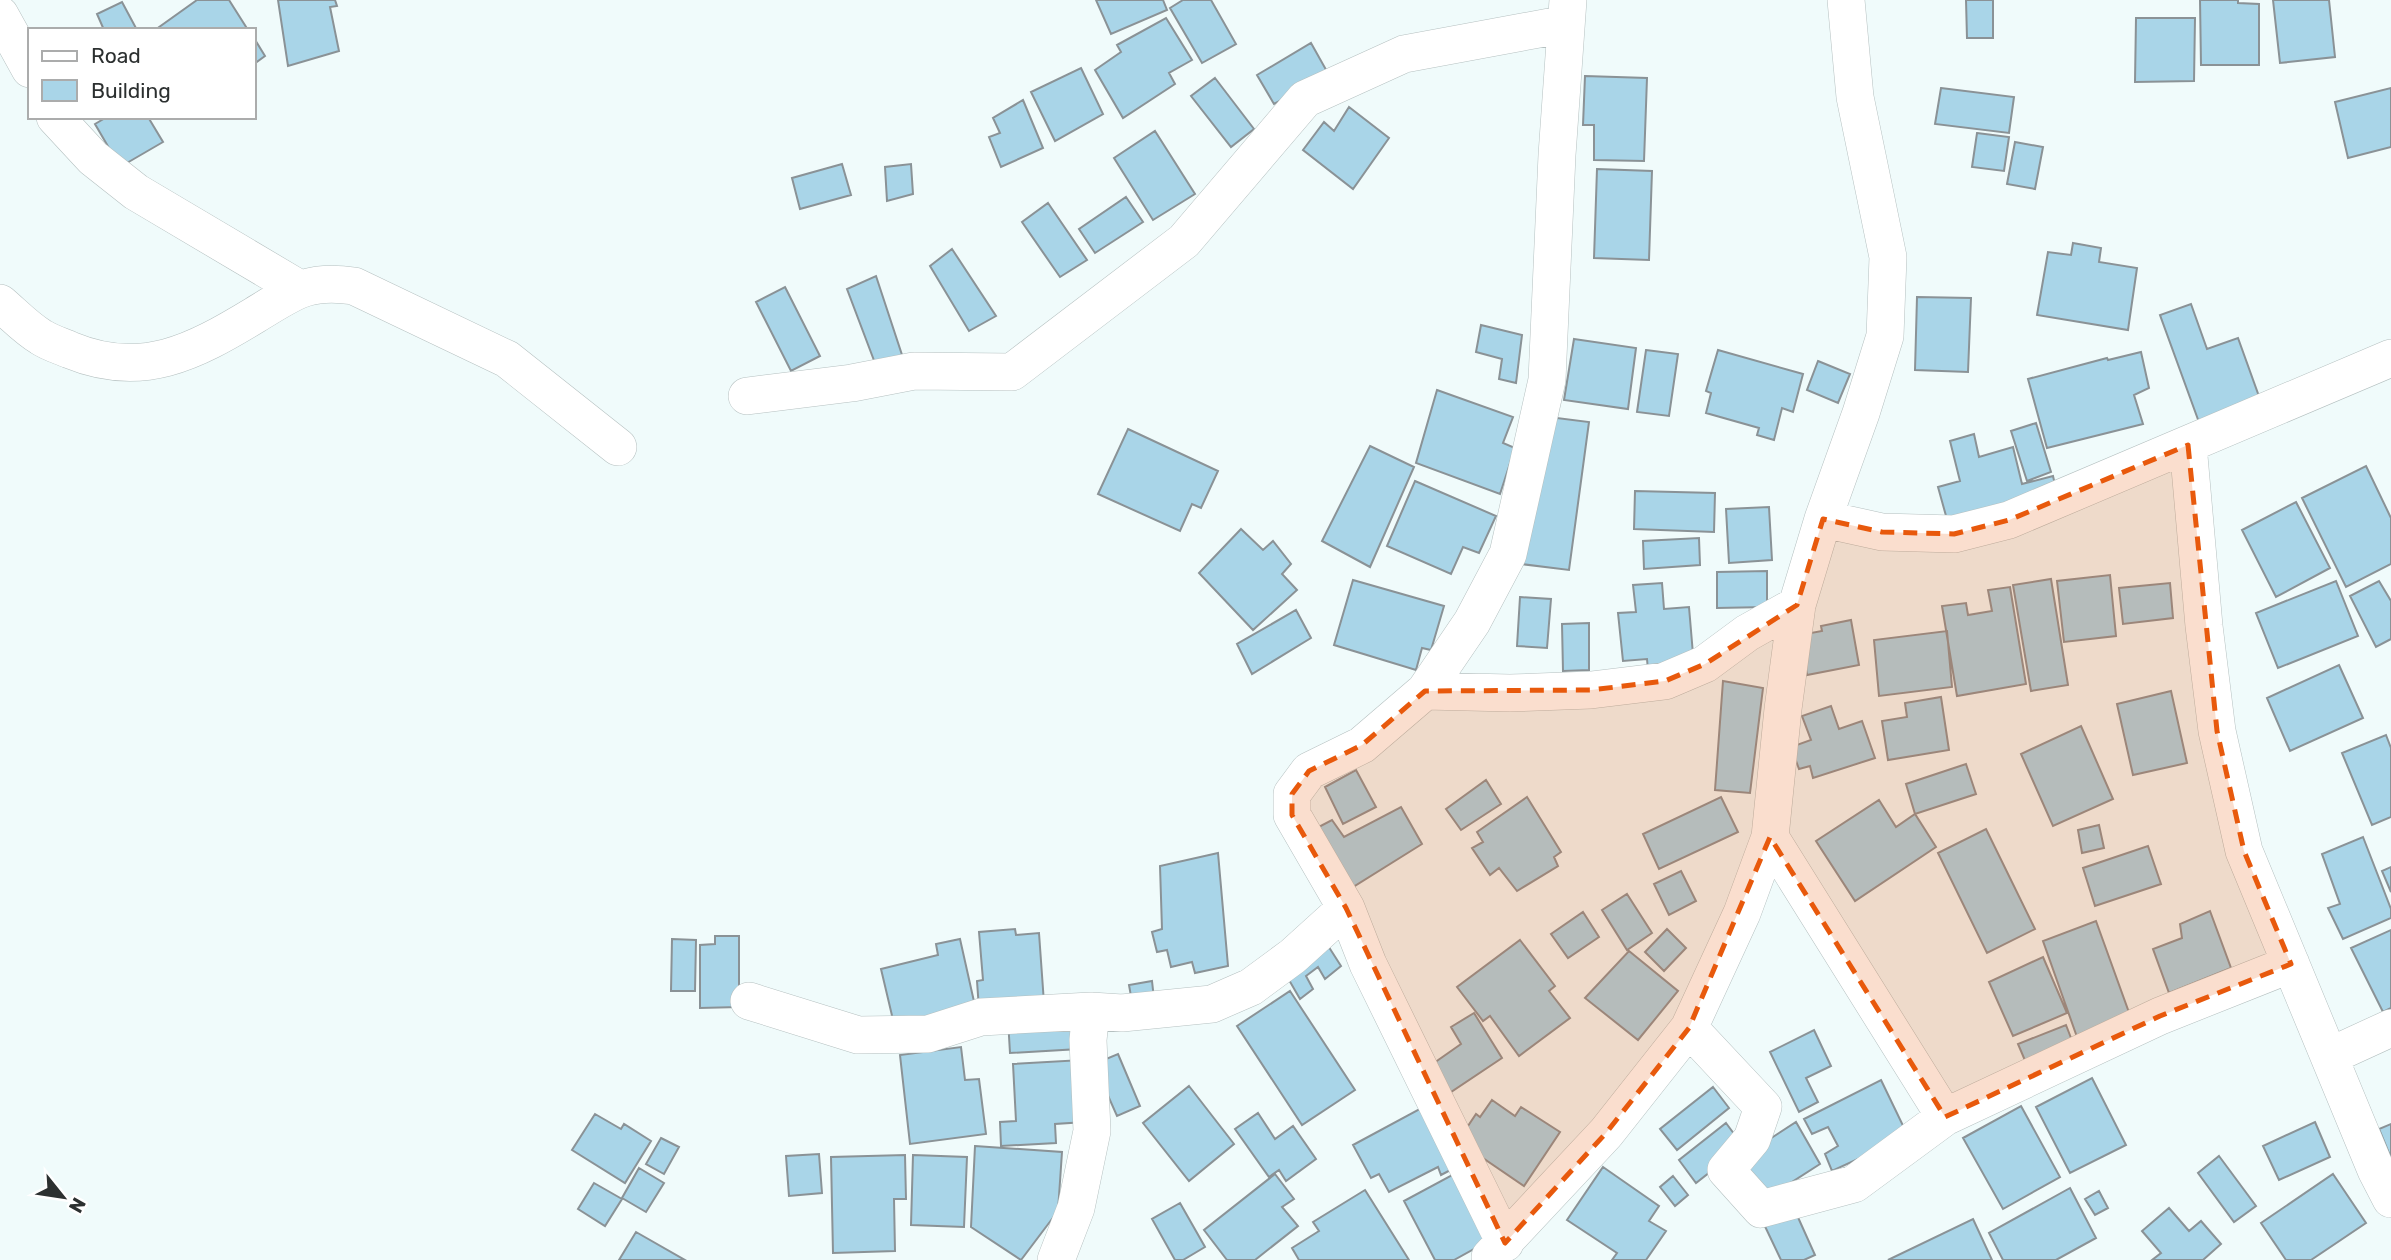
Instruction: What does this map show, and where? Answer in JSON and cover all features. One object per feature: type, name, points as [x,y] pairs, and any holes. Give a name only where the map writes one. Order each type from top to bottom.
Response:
[{"type":"street","points":[[747,396],[852,383],[915,371],[1012,372],[1184,241],[1305,99],[1404,54],[1567,12],[1557,155],[1548,380],[1508,554],[1472,622],[1425,691],[1362,745],[1309,771],[1292,794],[1292,815],[1346,908],[1368,964],[1496,1251],[1606,1132],[1689,1028],[1742,913],[1770,837],[1797,605],[1885,336],[1888,257],[1855,97],[1846,0]]},
{"type":"street","points":[[0,15],[28,65]]},
{"type":"street","points":[[57,119],[93,158],[136,192],[298,288]]},
{"type":"street","points":[[0,303],[41,337],[80,354],[115,363],[168,359],[208,341],[298,288],[334,283],[354,286],[508,359],[618,447]]},
{"type":"street","points":[[1823,519],[1882,532],[1954,534],[2009,520],[2391,358]]},
{"type":"street","points":[[2188,444],[2204,626],[2217,731],[2244,850],[2376,1170],[2391,1199]]},
{"type":"street","points":[[1425,691],[1510,693],[1591,690],[1665,681],[1705,664],[1747,634],[1797,605]]},
{"type":"street","points":[[1770,837],[1945,1117]]},
{"type":"street","points":[[749,1001],[858,1035],[928,1034],[981,1017],[1091,1010],[1122,1013],[1212,1004],[1251,987],[1293,956],[1346,908]]},
{"type":"street","points":[[1689,1028],[1763,1107],[1752,1139],[1726,1170],[1761,1209],[1854,1184],[1945,1117],[2160,1016],[2291,964]]},
{"type":"street","points":[[1056,1260],[1076,1208],[1092,1131],[1088,1040],[1091,1010]]},
{"type":"street","points":[[2330,1056],[2391,1028]]},
{"type":"highlighted area","points":[[2188,445],[2217,731],[2244,851],[2291,964],[2160,1016],[1945,1117],[1770,837],[1689,1028],[1606,1133],[1505,1243],[1346,908],[1292,815],[1292,794],[1309,771],[1362,745],[1425,691],[1591,690],[1665,681],[1705,664],[1797,605],[1823,519],[1882,532],[1954,534],[2009,520]]},
{"type":"building","points":[[197,0],[229,0],[247,28],[158,28]]},
{"type":"building","points":[[278,0],[335,0],[337,6],[330,7],[339,51],[288,66]]},
{"type":"building","points":[[1096,0],[1163,0],[1167,10],[1111,34]]},
{"type":"building","points":[[1183,0],[1211,0],[1236,44],[1202,63],[1170,8]]},
{"type":"building","points":[[1966,0],[1993,0],[1993,38],[1967,38]]},
{"type":"building","points":[[2200,0],[2238,0],[2238,3],[2259,4],[2259,65],[2201,65]]},
{"type":"building","points":[[2273,0],[2329,0],[2335,57],[2280,63]]},
{"type":"building","points":[[122,2],[136,28],[103,28],[97,14]]},
{"type":"building","points":[[1166,18],[1192,60],[1169,73],[1175,84],[1123,118],[1095,70],[1121,52],[1117,45]]},
{"type":"building","points":[[2136,18],[2195,18],[2194,81],[2135,82]]},
{"type":"building","points":[[256,41],[265,56],[256,63]]},
{"type":"building","points":[[1311,43],[1329,75],[1274,104],[1257,75]]},
{"type":"building","points":[[1081,68],[1103,114],[1055,141],[1031,92]]},
{"type":"building","points":[[1585,76],[1647,78],[1644,161],[1594,160],[1594,125],[1583,125]]},
{"type":"building","points":[[1215,78],[1254,129],[1231,147],[1191,96]]},
{"type":"building","points":[[1941,88],[2014,97],[2009,133],[1935,124]]},
{"type":"building","points":[[2391,88],[2391,147],[2348,158],[2335,102]]},
{"type":"building","points":[[1023,100],[1043,148],[1001,167],[989,137],[1000,133],[993,118]]},
{"type":"building","points":[[1349,107],[1389,138],[1353,189],[1303,150],[1324,122],[1334,131]]},
{"type":"building","points":[[104,119],[149,119],[163,142],[120,167],[95,124]]},
{"type":"building","points":[[1155,131],[1195,194],[1153,220],[1114,158]]},
{"type":"building","points":[[1977,133],[2009,137],[2004,171],[1972,167]]},
{"type":"building","points":[[2015,142],[2043,147],[2035,189],[2007,184]]},
{"type":"building","points":[[842,164],[851,195],[800,209],[792,178]]},
{"type":"building","points":[[911,164],[913,194],[887,201],[885,167]]},
{"type":"building","points":[[1597,169],[1652,171],[1649,260],[1594,258]]},
{"type":"building","points":[[1126,197],[1143,222],[1095,253],[1079,229]]},
{"type":"building","points":[[1048,203],[1087,260],[1060,277],[1022,222]]},
{"type":"building","points":[[2073,243],[2101,248],[2099,262],[2137,268],[2128,330],[2037,315],[2048,252],[2071,255]]},
{"type":"building","points":[[952,249],[996,316],[969,331],[930,266]]},
{"type":"building","points":[[876,276],[904,361],[878,371],[847,289]]},
{"type":"building","points":[[785,287],[820,356],[791,371],[756,302]]},
{"type":"building","points":[[1917,297],[1971,298],[1968,372],[1915,370]]},
{"type":"building","points":[[2191,304],[2207,349],[2238,338],[2261,402],[2200,425],[2160,315]]},
{"type":"building","points":[[1481,325],[1522,335],[1516,383],[1499,379],[1502,359],[1476,352]]},
{"type":"building","points":[[1574,339],[1636,348],[1628,409],[1564,400]]},
{"type":"building","points":[[1646,350],[1678,354],[1669,416],[1637,412]]},
{"type":"building","points":[[1718,350],[1803,374],[1793,412],[1782,408],[1774,440],[1757,435],[1759,428],[1706,413],[1711,393],[1706,391]]},
{"type":"building","points":[[2141,352],[2149,388],[2134,395],[2143,424],[2047,448],[2028,379]]},
{"type":"building","points":[[1818,361],[1850,374],[1838,403],[1807,390]]},
{"type":"building","points":[[1437,390],[1513,417],[1503,443],[1515,448],[1500,494],[1416,463]]},
{"type":"building","points":[[1541,416],[1589,422],[1569,570],[1521,564]]},
{"type":"building","points":[[2036,423],[2051,472],[2027,481],[2011,431]]},
{"type":"building","points":[[1128,429],[1218,471],[1201,508],[1192,504],[1180,531],[1098,494]]},
{"type":"building","points":[[1974,434],[1979,457],[2013,447],[2022,484],[2053,476],[2056,489],[1948,523],[1938,487],[1960,481],[1950,441]]},
{"type":"building","points":[[1370,446],[1414,467],[1370,567],[1322,541]]},
{"type":"building","points":[[2366,466],[2391,518],[2391,564],[2346,587],[2302,498]]},
{"type":"building","points":[[1415,481],[1496,516],[1479,553],[1463,547],[1451,574],[1387,546]]},
{"type":"building","points":[[1635,491],[1715,493],[1714,532],[1634,529]]},
{"type":"building","points":[[2296,502],[2330,568],[2276,597],[2242,530]]},
{"type":"building","points":[[1769,507],[1772,560],[1729,563],[1726,509]]},
{"type":"building","points":[[1241,529],[1263,550],[1273,541],[1291,564],[1282,574],[1297,590],[1253,630],[1199,573]]},
{"type":"building","points":[[1699,538],[1700,565],[1644,569],[1643,541]]},
{"type":"building","points":[[1767,571],[1767,607],[1717,608],[1717,572]]},
{"type":"building","points":[[2110,575],[2116,636],[2064,642],[2057,581]]},
{"type":"building","points":[[2051,579],[2068,685],[2031,691],[2013,585]]},
{"type":"building","points":[[1353,580],[1444,606],[1431,650],[1422,648],[1416,670],[1334,645]]},
{"type":"building","points":[[2336,581],[2358,636],[2278,668],[2256,613]]},
{"type":"building","points":[[2379,581],[2391,601],[2391,639],[2376,647],[2350,596]]},
{"type":"building","points":[[1662,583],[1664,609],[1689,607],[1694,666],[1648,670],[1647,659],[1623,661],[1618,613],[1636,612],[1633,585]]},
{"type":"building","points":[[2170,583],[2173,618],[2123,624],[2119,588]]},
{"type":"building","points":[[2010,587],[2026,684],[1957,696],[1942,606],[1966,603],[1968,615],[1992,611],[1988,590]]},
{"type":"building","points":[[1520,597],[1551,599],[1547,648],[1517,646]]},
{"type":"building","points":[[1296,610],[1311,638],[1252,674],[1237,644]]},
{"type":"building","points":[[1851,620],[1859,665],[1807,675],[1800,635],[1822,631],[1821,626]]},
{"type":"building","points":[[1589,623],[1589,670],[1563,671],[1562,624]]},
{"type":"building","points":[[1947,631],[1952,687],[1879,696],[1874,640]]},
{"type":"building","points":[[2339,665],[2363,718],[2290,751],[2267,698]]},
{"type":"building","points":[[1723,681],[1763,688],[1750,793],[1715,790]]},
{"type":"building","points":[[2171,691],[2187,763],[2133,775],[2117,704]]},
{"type":"building","points":[[1941,697],[1949,750],[1888,760],[1882,721],[1907,717],[1905,703]]},
{"type":"building","points":[[1831,706],[1839,729],[1862,721],[1875,758],[1813,778],[1810,766],[1799,769],[1791,747],[1811,740],[1802,716]]},
{"type":"building","points":[[2081,726],[2113,799],[2053,826],[2021,754]]},
{"type":"building","points":[[2386,735],[2391,748],[2391,817],[2372,825],[2342,753]]},
{"type":"building","points":[[1966,764],[1976,794],[1915,814],[1906,784]]},
{"type":"building","points":[[1356,770],[1376,807],[1343,824],[1325,787]]},
{"type":"building","points":[[1486,780],[1501,804],[1461,830],[1446,809]]},
{"type":"building","points":[[1527,797],[1561,852],[1554,857],[1558,866],[1517,891],[1499,868],[1490,875],[1472,848],[1483,842],[1477,832]]},
{"type":"building","points":[[1721,797],[1738,832],[1659,869],[1643,834]]},
{"type":"building","points":[[1879,800],[1896,827],[1915,814],[1936,847],[1855,901],[1816,841]]},
{"type":"building","points":[[1401,807],[1422,844],[1345,892],[1311,831],[1332,820],[1344,837]]},
{"type":"building","points":[[2099,825],[2104,848],[2082,853],[2078,830]]},
{"type":"building","points":[[1986,829],[2035,929],[1987,953],[1938,853]]},
{"type":"building","points":[[2363,837],[2391,909],[2391,918],[2343,939],[2328,908],[2340,904],[2322,854]]},
{"type":"building","points":[[2148,846],[2161,884],[2095,906],[2083,868]]},
{"type":"building","points":[[1218,853],[1228,966],[1195,973],[1192,962],[1171,967],[1167,950],[1157,952],[1152,932],[1162,929],[1160,866]]},
{"type":"building","points":[[2391,867],[2391,892],[2382,871]]},
{"type":"building","points":[[1681,871],[1696,901],[1669,915],[1654,884]]},
{"type":"building","points":[[1627,894],[1652,933],[1627,950],[1602,910]]},
{"type":"building","points":[[2210,911],[2231,968],[2169,993],[2153,949],[2182,938],[2180,924]]},
{"type":"building","points":[[1583,912],[1599,937],[1568,958],[1551,934]]},
{"type":"building","points":[[2096,921],[2131,1018],[2077,1037],[2043,941]]},
{"type":"building","points":[[1015,929],[1016,935],[1039,933],[1044,1003],[979,1009],[977,981],[983,980],[979,932]]},
{"type":"building","points":[[1667,929],[1686,948],[1664,971],[1645,952]]},
{"type":"building","points":[[2391,930],[2391,1008],[2383,1012],[2351,948]]},
{"type":"building","points":[[715,936],[739,936],[739,1007],[700,1008],[700,945],[715,944]]},
{"type":"building","points":[[672,939],[696,940],[695,991],[671,991]]},
{"type":"building","points":[[960,939],[975,1006],[894,1024],[881,969],[938,955],[936,944]]},
{"type":"building","points":[[1520,940],[1555,986],[1549,991],[1570,1018],[1519,1056],[1490,1016],[1483,1021],[1457,987]]},
{"type":"building","points":[[1325,941],[1341,966],[1325,979],[1318,967],[1306,976],[1313,989],[1300,999],[1285,973]]},
{"type":"building","points":[[1629,951],[1678,991],[1638,1040],[1585,998]]},
{"type":"building","points":[[2043,957],[2067,1013],[2013,1036],[1989,982]]},
{"type":"building","points":[[1152,981],[1154,999],[1132,1002],[1129,985]]},
{"type":"building","points":[[1290,991],[1355,1090],[1302,1125],[1237,1026]]},
{"type":"building","points":[[1076,1013],[1079,1049],[1010,1053],[1008,1019]]},
{"type":"building","points":[[1474,1013],[1502,1058],[1442,1098],[1424,1070],[1461,1044],[1451,1027]]},
{"type":"building","points":[[2066,1025],[2076,1051],[2029,1070],[2018,1044]]},
{"type":"building","points":[[1814,1030],[1831,1066],[1806,1078],[1818,1102],[1799,1112],[1770,1052]]},
{"type":"building","points":[[961,1047],[965,1080],[979,1079],[986,1134],[910,1144],[900,1055]]},
{"type":"building","points":[[1118,1054],[1140,1106],[1117,1116],[1094,1064]]},
{"type":"building","points":[[1082,1060],[1085,1122],[1055,1124],[1056,1143],[1001,1146],[1000,1122],[1016,1121],[1013,1064]]},
{"type":"building","points":[[2092,1078],[2126,1145],[2070,1173],[2036,1107]]},
{"type":"building","points":[[1881,1080],[1908,1136],[1832,1171],[1825,1154],[1838,1146],[1828,1127],[1812,1134],[1804,1119]]},
{"type":"building","points":[[1189,1086],[1234,1144],[1189,1181],[1143,1123]]},
{"type":"building","points":[[1713,1087],[1729,1108],[1677,1150],[1660,1129]]},
{"type":"building","points":[[1492,1100],[1515,1116],[1521,1107],[1560,1132],[1524,1186],[1458,1141],[1476,1114],[1480,1117]]},
{"type":"building","points":[[1427,1105],[1458,1166],[1441,1175],[1438,1167],[1389,1192],[1379,1174],[1371,1178],[1353,1145]]},
{"type":"building","points":[[2021,1106],[2060,1177],[2003,1209],[1963,1138]]},
{"type":"building","points":[[1258,1113],[1275,1139],[1293,1126],[1316,1159],[1286,1181],[1279,1170],[1269,1177],[1235,1129]]},
{"type":"building","points":[[595,1114],[621,1129],[624,1124],[651,1141],[625,1183],[572,1150]]},
{"type":"building","points":[[1796,1122],[1820,1164],[1767,1198],[1742,1157]]},
{"type":"building","points":[[2315,1122],[2330,1157],[2279,1180],[2263,1146]]},
{"type":"building","points":[[1726,1123],[1743,1146],[1696,1183],[1679,1160]]},
{"type":"building","points":[[2391,1124],[2391,1158],[2379,1129]]},
{"type":"building","points":[[661,1138],[679,1147],[664,1174],[646,1164]]},
{"type":"building","points":[[975,1146],[1062,1152],[1058,1211],[1021,1260],[971,1227]]},
{"type":"building","points":[[819,1154],[822,1193],[789,1196],[786,1156]]},
{"type":"building","points":[[905,1155],[906,1199],[894,1199],[895,1251],[833,1253],[831,1157]]},
{"type":"building","points":[[913,1155],[967,1157],[964,1227],[911,1225]]},
{"type":"building","points":[[2219,1156],[2256,1206],[2234,1222],[2198,1173]]},
{"type":"building","points":[[1603,1167],[1659,1206],[1649,1221],[1666,1231],[1646,1260],[1612,1260],[1617,1253],[1567,1220]]},
{"type":"building","points":[[639,1168],[664,1183],[646,1212],[622,1198]]},
{"type":"building","points":[[1275,1174],[1294,1199],[1282,1207],[1298,1226],[1255,1260],[1227,1260],[1204,1230]]},
{"type":"building","points":[[1454,1174],[1490,1240],[1454,1260],[1435,1260],[1404,1201]]},
{"type":"building","points":[[2333,1174],[2366,1223],[2311,1260],[2286,1260],[2261,1223]]},
{"type":"building","points":[[1673,1176],[1688,1195],[1675,1206],[1660,1187]]},
{"type":"building","points":[[594,1183],[622,1199],[605,1226],[578,1209]]},
{"type":"building","points":[[2070,1188],[2096,1238],[2056,1260],[2003,1260],[1989,1233]]},
{"type":"building","points":[[1365,1190],[1409,1260],[1299,1260],[1292,1248],[1319,1231],[1313,1222]]},
{"type":"building","points":[[2099,1191],[2108,1208],[2095,1215],[2085,1199]]},
{"type":"building","points":[[1180,1203],[1205,1247],[1183,1260],[1175,1260],[1152,1219]]},
{"type":"building","points":[[1792,1204],[1815,1255],[1804,1260],[1781,1260],[1761,1218]]},
{"type":"building","points":[[2169,1208],[2189,1231],[2201,1221],[2221,1244],[2203,1260],[2152,1260],[2161,1253],[2142,1231]]},
{"type":"building","points":[[1973,1219],[1992,1260],[1888,1260]]},
{"type":"building","points":[[636,1232],[685,1260],[619,1260]]}]
